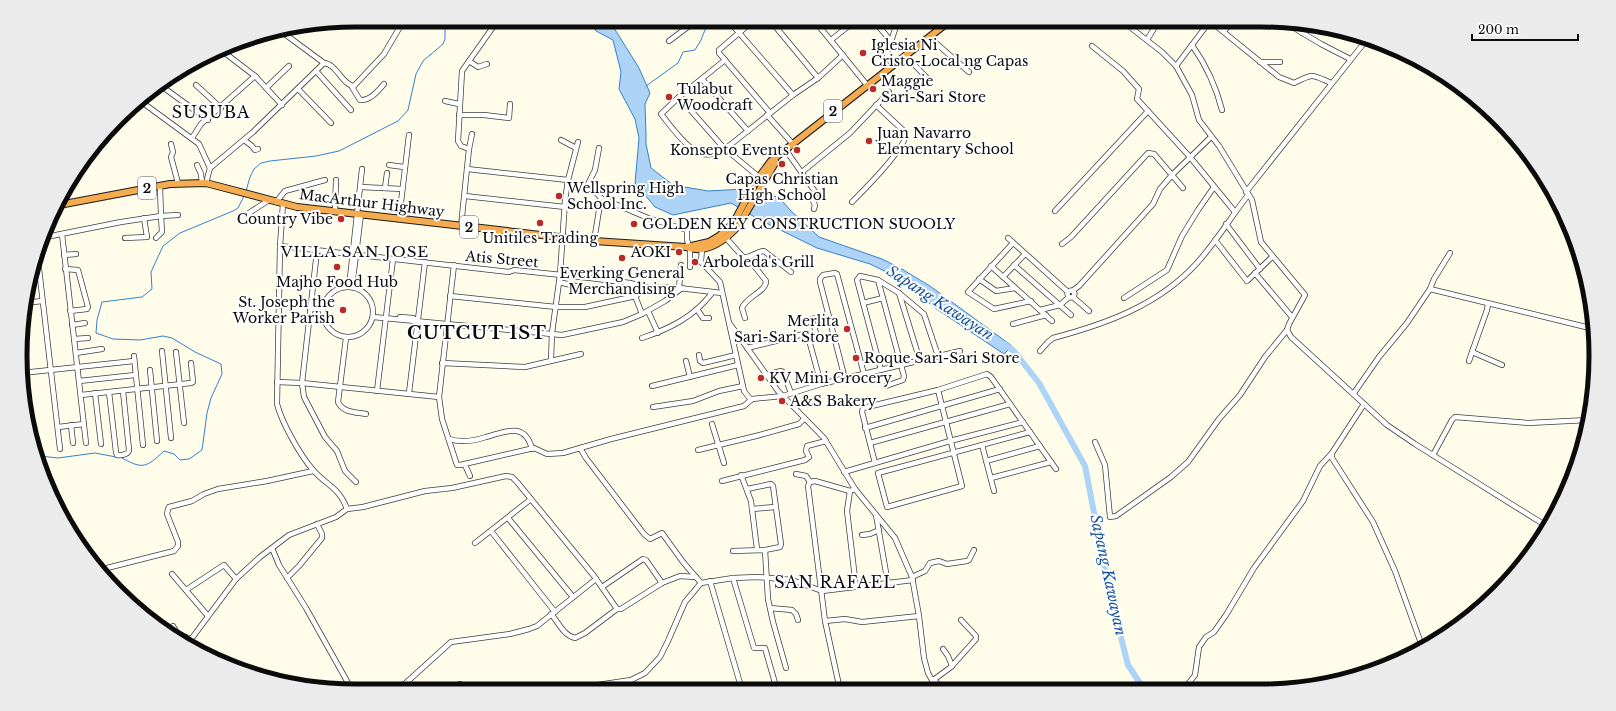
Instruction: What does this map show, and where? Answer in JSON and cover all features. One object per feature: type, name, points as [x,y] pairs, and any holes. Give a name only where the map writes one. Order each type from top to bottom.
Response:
[{"type":"highway","name":"MacArthur Highway","points":[[65,202],[178,183],[204,183],[279,203],[335,212],[594,240],[702,249],[726,238],[737,223],[771,161],[792,143],[942,27]]},
{"type":"highway","name":"MacArthur Highway","points":[[688,247],[708,242],[737,223]]},
{"type":"street","points":[[352,87],[384,54],[400,27]]},
{"type":"street","points":[[469,149],[461,146],[458,141],[462,71],[493,27]]},
{"type":"street","points":[[669,40],[687,27]]},
{"type":"street","points":[[734,27],[793,95]]},
{"type":"street","points":[[745,27],[719,50],[719,54],[792,143]]},
{"type":"street","points":[[776,27],[818,78]]},
{"type":"street","points":[[820,27],[867,85]]},
{"type":"street","points":[[831,40],[847,27]]},
{"type":"street","points":[[879,27],[891,41]]},
{"type":"street","points":[[893,65],[887,57],[896,27]]},
{"type":"street","points":[[1095,442],[1105,466],[1110,517],[1116,516],[1171,477],[1188,462],[1219,420],[1240,395],[1265,357],[1287,330],[1292,317],[1305,295],[1261,242],[1254,204],[1219,146],[1199,120],[1192,96],[1176,66],[1130,27]]},
{"type":"street","points":[[1147,40],[1155,27]]},
{"type":"street","points":[[1176,66],[1206,27]]},
{"type":"street","points":[[1218,27],[1279,77],[1292,83],[1309,75],[1331,83]]},
{"type":"street","points":[[1224,32],[1228,27]]},
{"type":"street","points":[[1296,29],[1350,59]]},
{"type":"street","points":[[285,34],[333,68],[352,87],[360,100],[363,101],[375,94],[384,84]]},
{"type":"street","points":[[929,37],[969,72]]},
{"type":"street","points":[[1040,351],[1053,338],[1107,322],[1156,298],[1195,266],[1247,194],[1331,83],[1364,43]]},
{"type":"street","points":[[1192,45],[1206,68],[1218,95],[1222,110]]},
{"type":"street","points":[[1092,46],[1123,71],[1136,85],[1138,89],[1137,99],[1190,157],[1235,212]]},
{"type":"street","points":[[226,54],[255,76],[282,105]]},
{"type":"street","points":[[724,60],[661,114],[686,143],[699,153],[707,156],[717,153],[748,131],[793,95],[818,78],[843,55]]},
{"type":"street","points":[[905,55],[927,78]]},
{"type":"street","points":[[468,61],[478,67],[487,64]]},
{"type":"street","points":[[1260,62],[1280,62]]},
{"type":"street","points":[[204,183],[210,168],[244,140],[282,105],[324,63]]},
{"type":"street","points":[[266,88],[289,66]]},
{"type":"street","points":[[316,71],[351,110]]},
{"type":"street","points":[[192,138],[197,129],[255,76]]},
{"type":"street","points":[[702,79],[748,131]]},
{"type":"street","points":[[196,85],[221,108]]},
{"type":"street","points":[[165,88],[208,120]]},
{"type":"street","points":[[298,89],[331,123]]},
{"type":"street","points":[[802,172],[850,134],[888,92]]},
{"type":"street","points":[[679,97],[724,148],[759,181]]},
{"type":"street","points":[[445,101],[459,104]]},
{"type":"street","points":[[145,104],[199,144],[210,168]]},
{"type":"street","points":[[459,114],[508,118],[510,104]]},
{"type":"street","points":[[852,202],[883,169],[906,137],[906,132],[876,105]]},
{"type":"street","points":[[1055,211],[1148,111]]},
{"type":"street","points":[[461,226],[472,134]]},
{"type":"street","points":[[399,219],[409,135]]},
{"type":"street","points":[[1040,310],[1060,305],[1071,294],[1153,204],[1160,189],[1172,175],[1211,137]]},
{"type":"street","points":[[244,140],[255,150],[258,149]]},
{"type":"street","points":[[561,140],[576,148]]},
{"type":"street","points":[[551,360],[552,333],[560,275],[562,236],[568,180],[578,142]]},
{"type":"street","points":[[171,144],[174,152],[171,157],[178,183]]},
{"type":"street","points":[[599,148],[595,170],[588,184],[601,198],[648,218],[687,230],[690,267]]},
{"type":"street","points":[[785,149],[816,193],[812,199],[815,205],[814,209]]},
{"type":"street","points":[[1062,244],[1071,237],[1148,153],[1154,154],[1183,188]]},
{"type":"street","points":[[389,165],[404,167]]},
{"type":"street","points":[[197,166],[204,183]]},
{"type":"street","points":[[351,287],[362,169]]},
{"type":"street","points":[[467,169],[568,180]]},
{"type":"street","points":[[385,188],[388,173]]},
{"type":"street","points":[[325,180],[285,191],[279,203],[280,246],[277,404],[280,416],[313,471],[339,493],[347,509]]},
{"type":"street","points":[[335,212],[336,180]]},
{"type":"street","points":[[156,238],[162,232],[160,186]]},
{"type":"street","points":[[1124,298],[1167,270],[1182,236],[1214,186]]},
{"type":"street","points":[[361,187],[402,189]]},
{"type":"street","points":[[465,196],[565,207]]},
{"type":"street","points":[[594,240],[601,198]]},
{"type":"street","points":[[249,213],[269,200]]},
{"type":"street","points":[[49,236],[144,218],[178,215]]},
{"type":"street","points":[[125,238],[147,237],[144,218]]},
{"type":"street","points":[[1226,224],[1260,269]]},
{"type":"street","points":[[62,234],[86,443]]},
{"type":"street","points":[[726,238],[744,257],[748,258],[766,281],[766,284],[761,291],[746,300],[742,308],[745,318]]},
{"type":"street","points":[[1008,238],[1089,311]]},
{"type":"street","points":[[1215,240],[1247,281],[1272,257]]},
{"type":"street","points":[[1013,243],[968,292],[994,309],[1031,301]]},
{"type":"street","name":"Atis Street","points":[[280,246],[509,272],[514,270],[560,275],[630,283],[644,287],[681,288],[712,293],[722,293]]},
{"type":"street","points":[[702,249],[701,262],[720,282],[744,391],[751,400]]},
{"type":"street","points":[[317,251],[302,383],[304,397],[325,437],[337,451],[345,471],[356,482]]},
{"type":"street","points":[[748,258],[761,251],[764,251],[791,272]]},
{"type":"street","points":[[1354,393],[1407,323],[1430,289],[1436,275],[1450,253]]},
{"type":"street","points":[[64,255],[76,254]]},
{"type":"street","points":[[1003,277],[1025,254]]},
{"type":"street","points":[[377,392],[393,259]]},
{"type":"street","points":[[409,393],[425,262]]},
{"type":"street","points":[[454,265],[439,397],[442,419],[450,439],[457,465],[465,465],[537,448],[549,455],[580,448],[744,406],[751,400],[782,396],[821,384],[960,351]]},
{"type":"street","points":[[373,315],[413,318],[417,321],[562,334],[623,322],[648,311],[681,288],[681,265]]},
{"type":"street","points":[[1014,265],[1071,316]]},
{"type":"street","points":[[991,266],[1052,321]]},
{"type":"street","points":[[39,268],[60,449]]},
{"type":"street","points":[[66,269],[76,268],[78,270],[88,307],[87,309],[70,311]]},
{"type":"street","points":[[845,379],[820,279],[824,276],[835,273],[837,274],[864,374]]},
{"type":"street","points":[[1256,274],[1292,317]]},
{"type":"street","points":[[881,370],[857,277],[860,276],[878,280],[899,292],[924,314],[938,356]]},
{"type":"street","points":[[979,279],[996,291],[1015,288]]},
{"type":"street","points":[[878,280],[904,379],[886,386]]},
{"type":"street","points":[[559,282],[593,289],[607,289],[622,282]]},
{"type":"street","points":[[630,283],[642,314]]},
{"type":"street","points":[[351,287],[364,293],[370,299],[373,315],[370,324],[360,335],[346,338],[338,336],[331,331],[323,318],[322,310],[324,302],[335,290],[351,287]]},
{"type":"street","points":[[450,296],[556,307],[585,307],[636,296],[644,287]]},
{"type":"street","points":[[1430,289],[1587,327]]},
{"type":"street","points":[[899,292],[920,361]]},
{"type":"street","points":[[642,338],[658,333],[682,320],[697,309],[712,293]]},
{"type":"street","points":[[863,303],[883,298]]},
{"type":"street","points":[[31,302],[42,301]]},
{"type":"street","points":[[1469,361],[1488,304]]},
{"type":"street","points":[[310,309],[322,310]]},
{"type":"street","points":[[697,309],[703,318],[709,318]]},
{"type":"street","points":[[648,311],[658,333]]},
{"type":"street","points":[[816,333],[812,319],[828,314]]},
{"type":"street","points":[[1013,324],[1046,315]]},
{"type":"street","points":[[72,325],[85,324]]},
{"type":"street","points":[[730,324],[782,396],[826,441],[853,490],[876,513],[896,538],[912,578],[920,616],[924,658],[927,670],[934,684]]},
{"type":"street","points":[[1287,330],[1295,341],[1392,428],[1543,524]]},
{"type":"street","points":[[747,348],[804,334],[809,340],[821,384]]},
{"type":"street","points":[[74,339],[88,338]]},
{"type":"street","points":[[346,338],[338,402],[345,410],[366,414]]},
{"type":"street","points":[[76,353],[102,349]]},
{"type":"street","points":[[162,351],[171,438]]},
{"type":"street","points":[[176,352],[184,423]]},
{"type":"street","points":[[1472,352],[1502,365]]},
{"type":"street","points":[[442,363],[525,367],[581,354]]},
{"type":"street","points":[[699,355],[700,361],[703,363],[736,355]]},
{"type":"street","points":[[28,372],[77,367],[134,358],[143,445]]},
{"type":"street","points":[[686,361],[690,377]]},
{"type":"street","points":[[81,395],[138,390],[193,382],[191,363]]},
{"type":"street","points":[[652,386],[738,365]]},
{"type":"street","points":[[150,370],[157,441]]},
{"type":"street","points":[[766,375],[781,371],[783,372],[791,393]]},
{"type":"street","points":[[875,463],[865,428],[862,412],[863,408],[938,390],[987,374],[991,376],[1056,469]]},
{"type":"street","points":[[79,381],[135,375]]},
{"type":"street","points":[[277,382],[302,383],[377,392],[409,393],[439,397]]},
{"type":"street","points":[[653,407],[693,401],[718,391],[743,386]]},
{"type":"street","points":[[865,428],[1000,389]]},
{"type":"street","points":[[938,390],[950,441],[954,452],[962,486],[887,507],[878,473],[954,452],[1030,432]]},
{"type":"street","points":[[109,392],[116,452],[119,456],[130,450],[123,391]]},
{"type":"street","points":[[95,394],[101,444]]},
{"type":"street","points":[[870,443],[1010,404]]},
{"type":"street","points":[[1188,684],[1195,675],[1200,647],[1206,637],[1214,632],[1226,615],[1254,568],[1303,501],[1320,466],[1332,453],[1364,404]]},
{"type":"street","points":[[1432,454],[1452,420],[1456,417],[1528,422],[1583,420]]},
{"type":"street","points":[[698,450],[799,424],[804,419]]},
{"type":"street","points":[[844,472],[950,441],[1023,422]]},
{"type":"street","points":[[58,427],[84,424]]},
{"type":"street","points":[[712,424],[724,463]]},
{"type":"street","points":[[71,425],[73,443]]},
{"type":"street","points":[[451,445],[457,442],[476,440],[500,432],[517,430],[527,438],[532,449]]},
{"type":"street","points":[[450,439],[457,442]]},
{"type":"street","points":[[722,481],[805,460],[809,457],[806,451],[807,446],[826,441]]},
{"type":"street","points":[[982,445],[994,492]]},
{"type":"street","points":[[986,461],[1040,446]]},
{"type":"street","points":[[580,448],[609,489],[644,534],[650,539],[662,533],[701,583]]},
{"type":"street","points":[[1332,453],[1335,464],[1368,513],[1376,529],[1395,571],[1421,642]]},
{"type":"street","points":[[991,478],[1051,462]]},
{"type":"street","points":[[465,465],[470,476]]},
{"type":"street","points":[[106,568],[174,551],[178,542],[168,514],[168,509],[170,507],[192,501],[204,494],[218,489],[285,478],[313,471]]},
{"type":"street","points":[[796,474],[806,476],[810,482]]},
{"type":"street","points":[[741,475],[751,501],[757,549]]},
{"type":"street","points":[[190,639],[236,579],[251,564],[289,535],[336,517],[347,509],[363,507],[425,491],[452,488],[506,476],[512,477],[517,482],[596,579],[617,609]]},
{"type":"street","points":[[810,482],[815,481],[853,490]]},
{"type":"street","points":[[810,482],[808,486],[825,621],[839,684]]},
{"type":"street","points":[[733,550],[765,550],[780,547],[781,544],[772,484],[747,489]]},
{"type":"street","points":[[853,490],[847,511],[856,587]]},
{"type":"street","points":[[475,543],[531,499]]},
{"type":"street","points":[[752,509],[775,507]]},
{"type":"street","points":[[876,513],[888,584]]},
{"type":"street","points":[[508,518],[573,597]]},
{"type":"street","points":[[287,578],[322,538],[322,534],[317,524]]},
{"type":"street","points":[[862,535],[870,534],[879,530]]},
{"type":"street","points":[[491,531],[553,613],[564,633],[570,637],[575,638],[585,633],[617,609],[622,608],[662,583],[680,576],[696,577]]},
{"type":"street","points":[[272,548],[287,578],[306,608],[348,684]]},
{"type":"street","points":[[765,550],[766,578],[770,608],[786,668]]},
{"type":"street","points":[[604,684],[630,680],[645,673],[660,657],[685,602],[701,583],[733,578],[766,578],[792,580],[822,590],[888,584],[912,578],[926,571],[930,563],[939,562],[947,564],[967,561],[974,550]]},
{"type":"street","points":[[602,587],[643,559],[646,560],[662,583]]},
{"type":"street","points":[[186,590],[224,565],[236,579]]},
{"type":"street","points":[[172,574],[208,616]]},
{"type":"street","points":[[733,578],[754,648],[765,648],[775,684]]},
{"type":"street","points":[[405,684],[451,642],[510,634],[537,626],[596,579]]},
{"type":"street","points":[[710,581],[740,684]]},
{"type":"street","points":[[770,608],[792,610],[796,614],[798,620]]},
{"type":"street","points":[[825,621],[845,619],[862,622],[920,616]]},
{"type":"street","points":[[933,681],[952,666],[976,637],[961,620]]},
{"type":"street","points":[[173,626],[176,631]]},
{"type":"street","points":[[942,649],[948,656],[952,666]]},
{"type":"street","points":[[933,681],[937,684]]},
{"type":"water","points":[[593,27],[613,27],[639,68],[650,93],[645,104],[646,144],[651,168],[673,185],[708,191],[745,189],[762,198],[778,196],[790,210],[819,237],[882,259],[900,268],[930,286],[1012,346],[1004,354],[935,308],[901,279],[870,264],[817,248],[758,219],[731,203],[673,215],[655,207],[635,183],[639,138],[635,119],[619,89],[621,72],[613,40],[596,31]]},
{"type":"waterway","points":[[246,191],[254,169],[261,163],[316,156],[339,151],[398,121],[408,110],[416,74],[423,61],[443,44],[446,27]]},
{"type":"waterway","points":[[646,86],[678,63],[683,52],[695,50],[706,27]]},
{"type":"waterway","points":[[120,457],[133,464],[143,465],[148,464],[164,451],[174,454],[180,460],[189,459],[202,450],[207,413],[211,398],[222,374],[221,364],[195,352],[172,338],[163,336],[140,340],[113,339],[96,333],[97,320],[102,302],[142,297],[152,289],[151,272],[163,246],[180,233],[238,208],[244,196]]},
{"type":"waterway","name":"Sapang Kawayan","points":[[1004,344],[1014,351],[1039,383],[1085,466],[1109,590],[1128,665],[1141,684]]},
{"type":"waterway","points":[[43,456],[58,458],[95,453],[116,457]]},
{"type":"place","name":"Iglesia Ni Cristo-Local ng Capas","points":[[863,53]]},
{"type":"place","name":"Maggie Sari-Sari Store","points":[[873,89]]},
{"type":"place","name":"Tulabut Woodcraft","points":[[669,97]]},
{"type":"place","name":"Juan Navarro Elementary School","points":[[869,141]]},
{"type":"place","name":"Konsepto Events","points":[[797,150]]},
{"type":"place","name":"Capas Christian High School","points":[[782,164]]},
{"type":"place","name":"Wellspring High School Inc.","points":[[559,196]]},
{"type":"place","name":"Country Vibe","points":[[341,219]]},
{"type":"place","name":"Unitiles Trading","points":[[540,223]]},
{"type":"place","name":"GOLDEN KEY CONSTRUCTION SUOOLY","points":[[634,224]]},
{"type":"place","name":"AOKI","points":[[679,252]]},
{"type":"place","name":"Everking General Merchandising","points":[[622,258]]},
{"type":"place","name":"Arboleda's Grill","points":[[695,262]]},
{"type":"place","name":"Majho Food Hub","points":[[337,267]]},
{"type":"place","name":"St. Joseph the Worker Parish","points":[[343,310]]},
{"type":"place","name":"Merlita Sari-Sari Store","points":[[847,329]]},
{"type":"place","name":"Roque Sari-Sari Store","points":[[856,358]]},
{"type":"place","name":"KV Mini Grocery","points":[[761,378]]},
{"type":"place","name":"A&S Bakery","points":[[782,401]]},
{"type":"district","name":"SUSUBA","points":[[211,112]]},
{"type":"district","name":"VILLA SAN JOSE","points":[[355,252]]},
{"type":"district","name":"CUTCUT 1ST","points":[[477,333]]},
{"type":"district","name":"SAN RAFAEL","points":[[835,582]]}]
